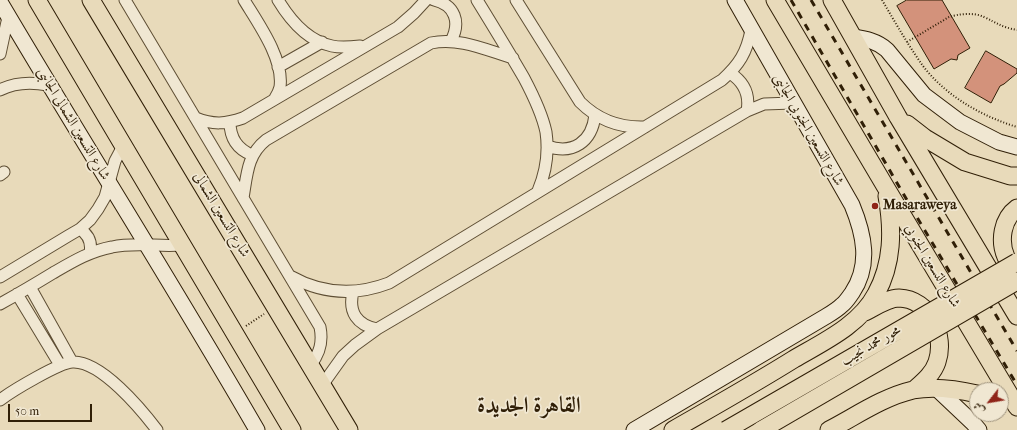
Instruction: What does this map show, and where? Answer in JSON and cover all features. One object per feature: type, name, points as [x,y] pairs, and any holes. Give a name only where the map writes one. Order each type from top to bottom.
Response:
[{"type":"main road","points":[[37,0],[292,430]]},
{"type":"main road","name":"شارع التسعين الشمالى","points":[[92,0],[323,384],[349,430]]},
{"type":"main road","name":"شارع التسعين الجنوبي","points":[[776,0],[1017,407]]},
{"type":"main road","points":[[832,0],[898,117],[1017,316]]},
{"type":"main road","points":[[898,117],[925,138],[966,162],[1010,176],[1017,176]]},
{"type":"main road","points":[[673,430],[750,386],[841,330],[862,313],[876,295],[885,275],[890,254],[890,215],[885,186]]},
{"type":"main road","points":[[1017,208],[1006,219],[1001,238],[1006,257],[1017,274]]},
{"type":"main road","name":"محور محمد نجيب","points":[[726,430],[1017,262]]},
{"type":"main road","name":"محور محمد نجيب","points":[[761,430],[1017,281]]},
{"type":"main road","points":[[862,313],[897,298],[910,300],[921,306],[931,317],[938,331],[941,346],[937,363],[927,378],[914,390]]},
{"type":"main road","points":[[694,430],[715,416],[750,386]]},
{"type":"main road","points":[[829,430],[898,394],[914,390],[936,388],[957,389],[969,392]]},
{"type":"street","points":[[125,0],[320,327],[322,340],[321,346],[311,364]]},
{"type":"street","points":[[244,0],[268,40],[278,67],[280,87],[275,98]]},
{"type":"street","points":[[278,0],[285,12],[298,26],[313,38],[331,46],[346,48],[366,45]]},
{"type":"street","points":[[196,118],[214,124],[230,122],[243,118],[398,26],[414,13],[426,0]]},
{"type":"street","points":[[434,0],[442,2],[448,6],[456,19],[456,27],[450,41]]},
{"type":"street","points":[[477,0],[513,58],[531,92],[542,118],[546,132],[547,146],[545,170],[538,192]]},
{"type":"street","points":[[516,0],[580,102],[595,115],[612,124],[645,127]]},
{"type":"street","name":"شارع التسعين الجنوبي الجانبى","points":[[634,430],[844,305],[856,286],[863,265],[864,245],[860,224],[852,205],[734,0]]},
{"type":"street","name":"شارع التسعين الشمالى الجانبى","points":[[0,2],[48,85],[147,245],[257,430]]},
{"type":"street","points":[[0,54],[8,17]]},
{"type":"street","points":[[290,276],[300,282],[331,291],[354,292],[389,283],[722,80],[730,73],[743,56],[752,30]]},
{"type":"street","points":[[853,37],[870,40],[882,46],[924,95],[960,122],[999,142],[1017,147]]},
{"type":"street","points":[[243,198],[252,156],[266,140],[431,43],[450,41],[465,43],[513,58]]},
{"type":"street","points":[[278,67],[322,42]]},
{"type":"street","points":[[730,73],[736,76],[744,86],[748,98],[747,111]]},
{"type":"street","points":[[0,90],[13,84],[37,83],[48,85]]},
{"type":"street","points":[[323,384],[343,356],[377,329],[747,111],[764,104],[793,103]]},
{"type":"street","points":[[547,146],[567,149],[580,144],[585,140],[592,128],[595,115]]},
{"type":"street","points":[[230,122],[233,140],[241,150],[252,156]]},
{"type":"street","points":[[0,277],[80,229],[90,220],[105,197],[115,161],[123,146]]},
{"type":"street","points":[[80,229],[89,239],[91,244],[90,253]]},
{"type":"street","points":[[0,304],[90,253],[122,245],[182,245]]},
{"type":"street","points":[[30,287],[72,362]]},
{"type":"street","points":[[354,292],[352,306],[358,320],[363,325],[377,329]]},
{"type":"street","points":[[17,294],[60,365]]},
{"type":"street","points":[[0,400],[60,365],[72,362],[83,363],[93,367],[112,381],[129,397],[157,430]]},
{"type":"street","points":[[936,388],[979,430]]},
{"type":"path","points":[[882,0],[907,42],[924,66],[950,93],[973,109],[1000,122],[1017,127]]},
{"type":"path","points":[[907,42],[953,16],[974,14],[984,16],[1005,28],[1017,30]]},
{"type":"path","points":[[235,333],[276,307]]},
{"type":"building","points":[[907,0],[942,0],[970,48],[958,55],[957,60],[951,59],[934,69],[897,6]]},
{"type":"building","points":[[986,51],[1017,69],[1017,73],[1000,86],[991,103],[965,88]]},
{"type":"railway","points":[[791,0],[915,214],[1017,385]]},
{"type":"railway","points":[[811,0],[1017,351]]},
{"type":"place","name":"Masaraweya","points":[[875,206]]},
{"type":"district","name":"القاهرة الجديدة","points":[[529,407]]}]
